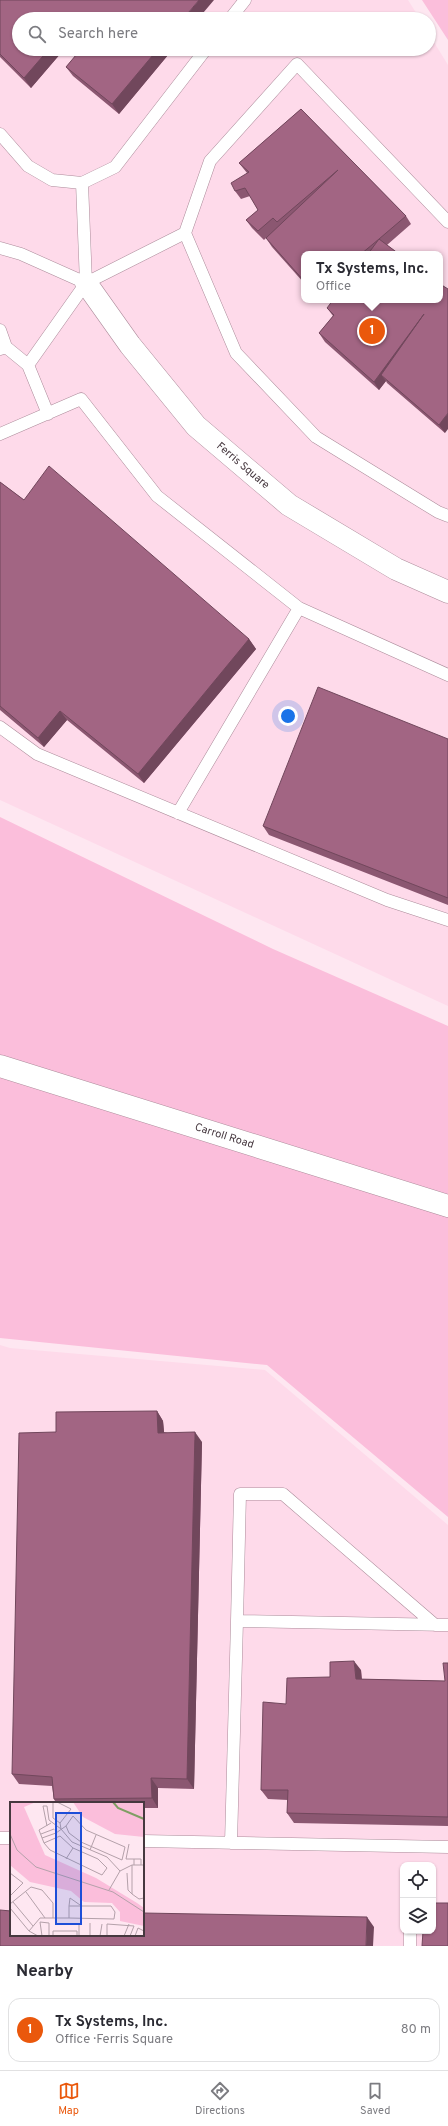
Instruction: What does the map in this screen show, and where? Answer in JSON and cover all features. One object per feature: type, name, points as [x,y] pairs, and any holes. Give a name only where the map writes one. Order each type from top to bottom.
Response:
[{"type":"street","name":"Ferris Square","points":[[86,283],[130,345],[196,426],[289,505],[396,569],[448,592]]},
{"type":"street","name":"Carroll Road","points":[[0,1066],[448,1206]]},
{"type":"lane","points":[[235,12],[244,0]]},
{"type":"lane","points":[[0,134],[28,166],[52,180],[82,183],[115,167],[201,56]]},
{"type":"lane","points":[[448,222],[297,64],[210,161],[185,233],[236,353],[316,437],[438,512],[448,516]]},
{"type":"lane","points":[[82,183],[86,283]]},
{"type":"lane","points":[[28,364],[86,283],[185,233]]},
{"type":"lane","points":[[0,248],[21,254],[86,283]]},
{"type":"lane","points":[[0,330],[3,348],[28,364],[48,414]]},
{"type":"lane","points":[[0,434],[81,399],[157,496],[299,608],[448,675]]},
{"type":"lane","points":[[178,813],[299,608]]},
{"type":"lane","points":[[0,727],[37,754],[387,900],[448,920]]},
{"type":"lane","points":[[231,1843],[240,1494],[283,1494],[435,1625]]},
{"type":"lane","points":[[237,1621],[448,1625]]},
{"type":"lane","points":[[144,1841],[448,1847]]},
{"type":"lane","points":[[410,1934],[410,1946]]},
{"type":"shaded area","points":[[0,0],[408,0],[416,12],[12,12],[12,56],[436,56],[436,45],[448,65],[448,1006],[0,800]]},
{"type":"shaded area","points":[[422,0],[448,0],[448,40],[436,22],[436,12],[430,12]]},
{"type":"shaded area","points":[[0,817],[273,949],[448,1026],[448,1517],[267,1365],[0,1338]]},
{"type":"shaded area","points":[[0,1345],[10,1348],[265,1370],[448,1525],[448,1946],[0,1946]]},
{"type":"building","points":[[0,0],[199,0],[189,12],[12,12],[12,56],[43,56],[24,78],[0,54]]},
{"type":"building","points":[[75,56],[152,56],[112,104],[66,67]]},
{"type":"building","points":[[301,109],[406,216],[365,251],[301,251],[301,278],[266,238],[338,170],[277,222],[273,218],[258,231],[246,220],[258,210],[245,188],[235,191],[231,183],[249,172],[239,163]]},
{"type":"building","points":[[379,239],[395,251],[370,251]]},
{"type":"building","points":[[443,286],[448,289],[448,413],[439,425],[381,375],[424,314],[374,382],[319,333],[334,315],[327,308],[331,303],[443,303]]},
{"type":"building","points":[[49,466],[249,639],[138,774],[60,711],[38,738],[0,706],[0,482],[24,500]]},
{"type":"building","points":[[318,687],[448,739],[448,898],[263,826]]},
{"type":"building","points":[[157,1411],[158,1433],[195,1432],[187,1779],[151,1778],[152,1798],[54,1799],[52,1777],[12,1774],[19,1433],[56,1432],[56,1412]]},
{"type":"building","points":[[354,1661],[356,1679],[445,1681],[443,1663],[448,1663],[448,1817],[287,1813],[288,1790],[261,1790],[263,1702],[286,1704],[287,1678],[330,1677],[330,1662]]},
{"type":"building","points":[[436,1903],[448,1903],[448,1946],[422,1946],[423,1934],[436,1934]]},
{"type":"building","points":[[0,1910],[10,1911],[10,1936],[144,1936],[144,1913],[367,1917],[366,1946],[0,1946]]},
{"type":"place","name":"Tx Systems, Inc.","points":[[372,331]]}]
